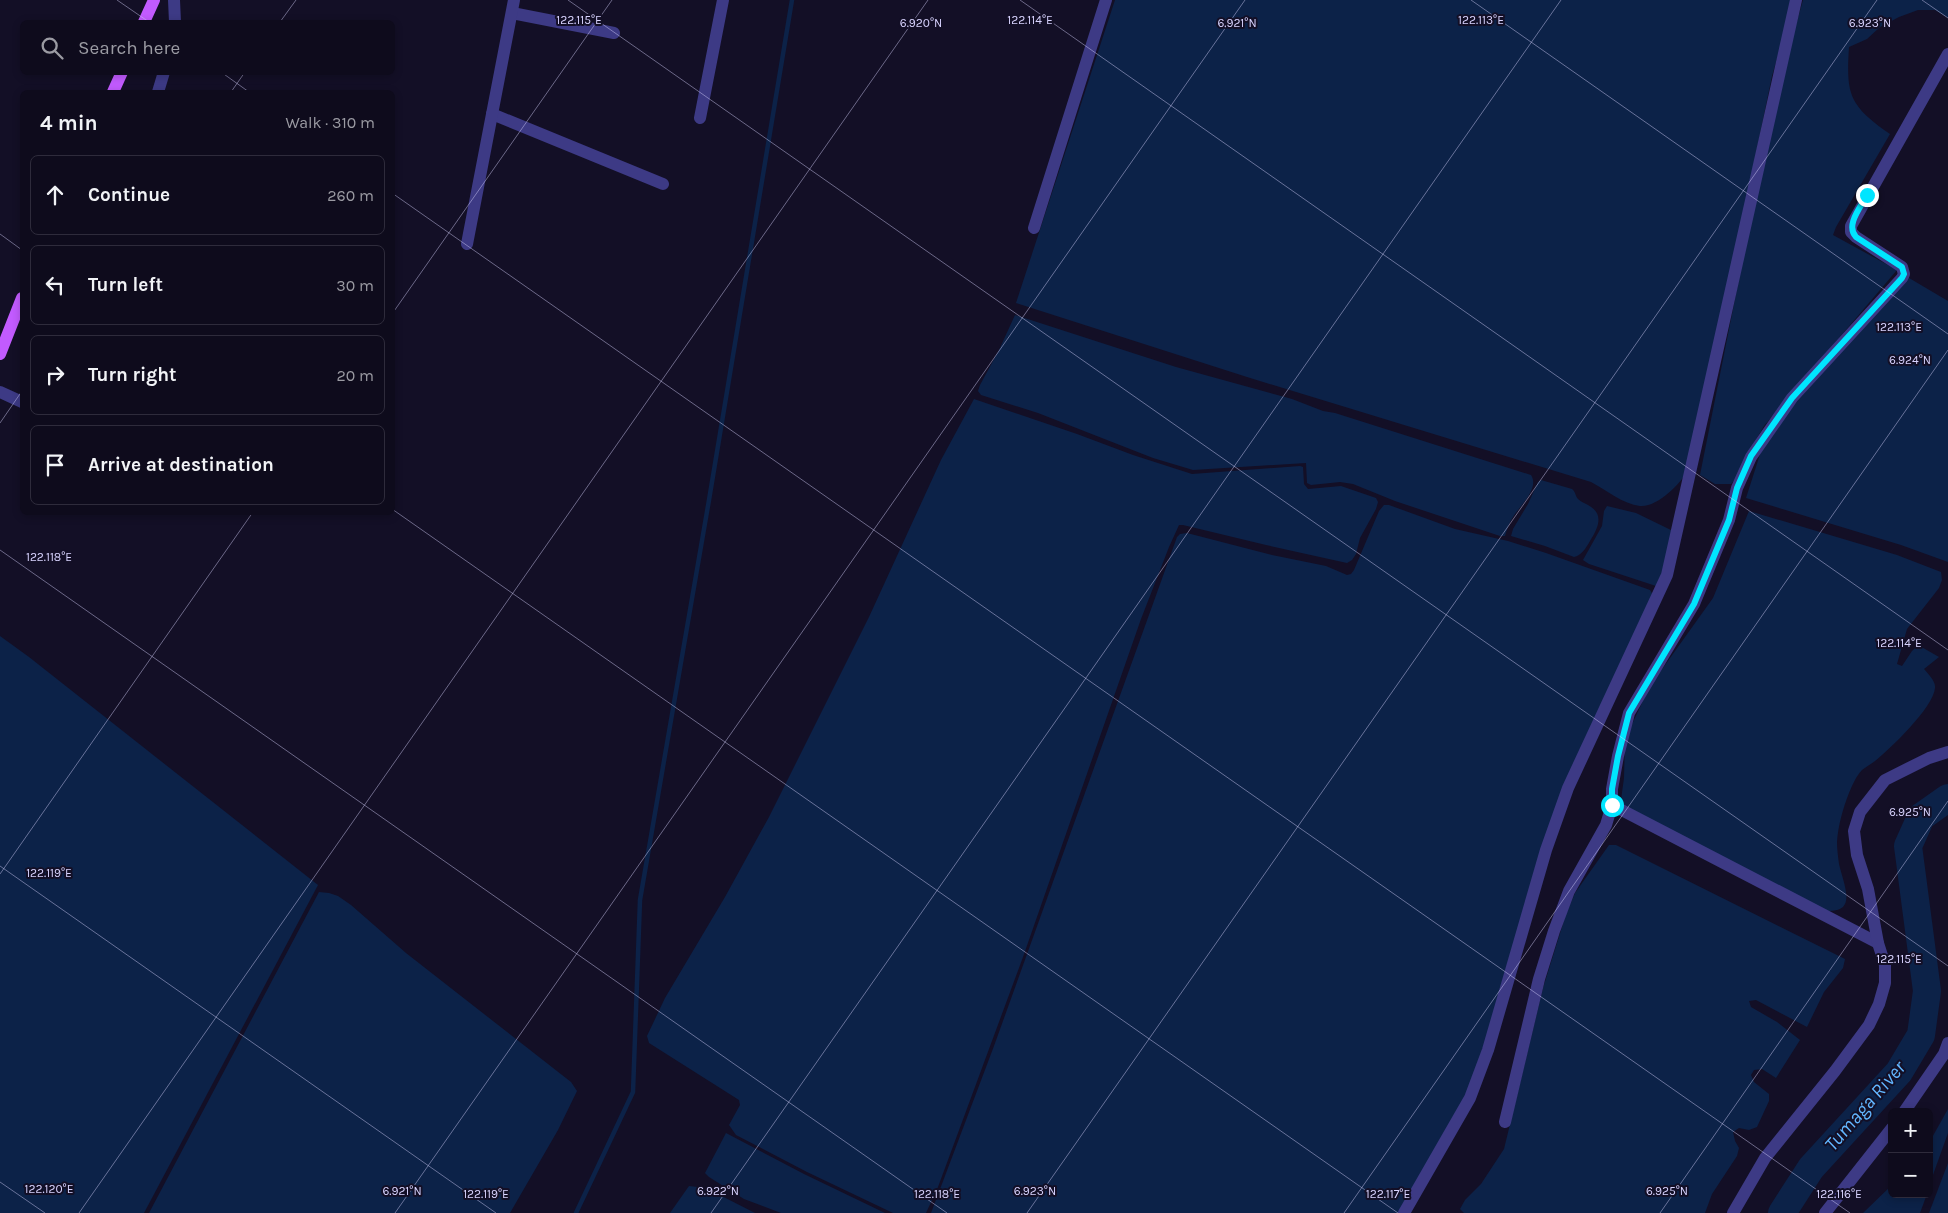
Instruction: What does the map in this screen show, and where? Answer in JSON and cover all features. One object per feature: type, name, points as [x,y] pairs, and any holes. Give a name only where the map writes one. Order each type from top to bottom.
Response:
[{"type":"main road","points":[[145,20],[154,0]]},
{"type":"main road","points":[[114,90],[121,75]]},
{"type":"main road","points":[[0,354],[20,303]]},
{"type":"street","points":[[174,0],[175,20]]},
{"type":"street","points":[[700,118],[723,0]]},
{"type":"street","points":[[1034,228],[1106,0]]},
{"type":"street","points":[[1404,1213],[1470,1098],[1488,1050],[1546,850],[1568,788],[1667,575],[1796,0]]},
{"type":"street","points":[[467,244],[513,6],[614,33]]},
{"type":"street","points":[[1505,1122],[1537,988],[1554,931],[1569,891],[1606,825],[1612,805],[1612,789],[1618,756],[1629,713],[1694,604],[1729,520],[1737,488],[1751,456],[1792,398],[1904,274],[1902,267],[1856,237],[1851,232],[1851,226],[1948,54]]},
{"type":"street","points":[[159,90],[163,75]]},
{"type":"street","points":[[492,114],[663,184]]},
{"type":"street","points":[[0,392],[20,401]]},
{"type":"street","points":[[1733,1213],[1765,1158],[1836,1071],[1869,1025],[1879,1004],[1885,983],[1885,965],[1878,943],[1868,889],[1857,855],[1854,831],[1860,812],[1885,780],[1929,758],[1948,752]]},
{"type":"street","points":[[1612,805],[1878,943]]},
{"type":"street","points":[[1907,1108],[1944,1054],[1948,1042]]},
{"type":"street","points":[[1825,1213],[1888,1133]]},
{"type":"water","points":[[1115,0],[1794,0],[1772,76],[1695,448],[1688,470],[1680,482],[1653,503],[1646,506],[1634,505],[1621,500],[1591,482],[1247,377],[1016,303]]},
{"type":"water","points":[[1803,0],[1948,0],[1948,18],[1935,10],[1918,10],[1880,27],[1867,39],[1849,47],[1848,77],[1853,98],[1866,115],[1890,134],[1833,235],[1897,270],[1764,426],[1744,460],[1740,474],[1731,484],[1715,484],[1700,475],[1774,103]]},
{"type":"water","points":[[1904,275],[1948,301],[1948,562],[1901,545],[1746,498],[1763,445],[1772,431]]},
{"type":"water","points":[[1015,315],[1176,367],[1292,399],[1323,411],[1335,413],[1531,475],[1533,486],[1528,497],[1508,526],[1505,536],[1500,536],[1395,501],[1353,484],[1340,482],[1311,485],[1307,483],[1306,463],[1193,470],[1153,458],[1038,413],[981,395],[978,391],[980,385]]},
{"type":"water","points":[[974,399],[1192,474],[1300,466],[1303,467],[1304,484],[1308,489],[1341,486],[1376,498],[1378,502],[1360,538],[1356,554],[1347,563],[1179,525],[1141,619],[1023,957],[938,1187],[926,1213],[893,1213],[807,1172],[736,1135],[729,1125],[740,1105],[739,1100],[649,1043],[647,1036],[665,998],[725,897],[769,817],[869,617],[941,460]]},
{"type":"water","points":[[1541,480],[1572,489],[1578,499],[1597,513],[1598,522],[1595,531],[1585,549],[1577,556],[1574,557],[1511,536],[1538,482]]},
{"type":"water","points":[[1384,505],[1389,505],[1455,529],[1508,541],[1546,553],[1650,590],[1653,595],[1566,798],[1478,1082],[1403,1213],[931,1213],[994,1046],[1177,537],[1180,534],[1187,533],[1272,555],[1326,566],[1347,575],[1351,574],[1354,570],[1379,511]]},
{"type":"water","points":[[1607,506],[1636,513],[1673,531],[1672,550],[1656,586],[1589,564],[1583,560],[1602,526],[1604,511]]},
{"type":"water","points":[[1749,511],[1897,555],[1941,572],[1942,580],[1939,588],[1907,629],[1897,664],[1902,666],[1918,645],[1939,657],[1924,669],[1934,683],[1935,688],[1927,706],[1910,728],[1882,755],[1862,770],[1853,784],[1843,811],[1837,842],[1839,864],[1846,890],[1846,898],[1845,904],[1841,909],[1833,911],[1820,910],[1620,807],[1624,778],[1625,739],[1650,686],[1713,598]]},
{"type":"water","points":[[0,636],[318,885],[144,1213],[0,1213]]},
{"type":"water","points":[[1609,845],[1616,845],[1845,959],[1843,968],[1824,992],[1807,1027],[1756,1000],[1749,1001],[1751,1007],[1777,1022],[1800,1040],[1776,1078],[1762,1069],[1754,1070],[1751,1075],[1754,1082],[1769,1094],[1769,1101],[1757,1127],[1749,1130],[1739,1128],[1733,1132],[1739,1148],[1737,1156],[1712,1194],[1705,1213],[1464,1213],[1460,1209],[1465,1200],[1481,1184],[1504,1149],[1543,988],[1566,914],[1575,893]]},
{"type":"water","points":[[319,892],[338,896],[351,905],[406,953],[571,1082],[577,1091],[558,1130],[510,1213],[149,1213]]},
{"type":"water","points":[[1948,1109],[1948,1133],[1933,1175],[1933,1153],[1933,1136]]},
{"type":"water","points":[[726,1133],[804,1174],[885,1213],[781,1213],[744,1199],[705,1173]]},
{"type":"water","points":[[1948,1163],[1948,1213],[1929,1213]]},
{"type":"water","points":[[689,1186],[706,1188],[755,1213],[670,1213]]},
{"type":"water","points":[[1888,1189],[1888,1198],[1926,1198],[1920,1213],[1863,1213]]},
{"type":"waterway","points":[[576,1213],[633,1092],[640,900],[792,0]]},
{"type":"waterway","name":"Tumaga River","points":[[1782,1213],[1811,1168],[1899,1072],[1921,1035],[1927,991],[1908,846],[1921,817],[1948,798]]},
{"type":"route","points":[[1612,805],[1612,789],[1618,756],[1629,713],[1694,604],[1729,520],[1737,488],[1751,456],[1792,398],[1904,274],[1902,267],[1851,232],[1851,226],[1867,195]]}]
